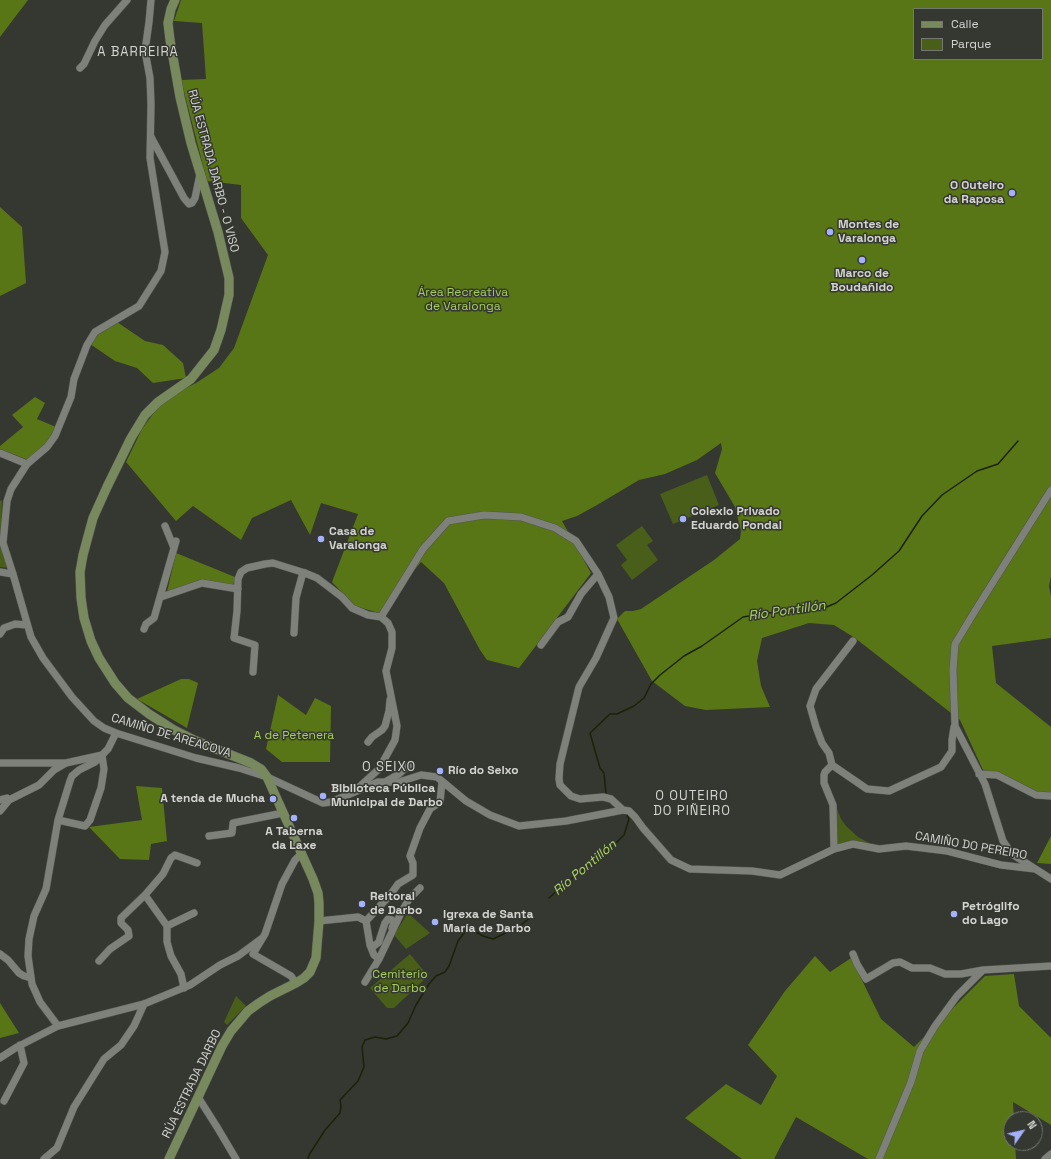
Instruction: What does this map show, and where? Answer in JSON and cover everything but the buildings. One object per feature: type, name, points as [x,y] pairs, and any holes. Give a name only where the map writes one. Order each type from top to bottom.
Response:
[{"type":"main road","name":"RÚA ESTRADA DARBO - O VISO","points":[[175,0],[168,23],[180,97],[191,143],[218,232],[230,278]]},
{"type":"main road","name":"RÚA ESTRADA DARBO","points":[[169,1159],[222,1046],[231,1031],[248,1011],[259,1003],[296,984],[310,972],[316,958],[319,921],[318,893],[313,878],[269,781],[261,769],[251,763],[196,741],[174,730],[128,698],[115,684],[99,658],[91,641],[84,618],[81,598],[80,572],[83,555],[93,518],[107,487],[131,438],[146,415],[158,402],[191,379],[214,350],[221,330],[229,295],[230,278]]},
{"type":"street","points":[[80,68],[84,64],[95,41],[105,25],[127,0]]},
{"type":"street","name":"CAMIÑO DE AREACOVA","points":[[151,0],[145,51],[150,78],[150,158],[165,252],[161,271],[139,306],[95,332],[87,345],[74,379],[71,397],[54,436],[47,447],[27,464],[11,489],[7,501],[2,543],[14,574],[31,637],[42,658],[72,697],[94,721],[104,728],[196,758],[238,768],[269,781],[282,784],[322,803],[331,802],[378,782],[385,782]]},
{"type":"street","points":[[150,137],[184,198],[189,204],[192,203],[195,198],[200,173]]},
{"type":"street","points":[[0,453],[27,464]]},
{"type":"street","points":[[852,641],[816,689],[810,706],[816,727],[822,743],[829,753],[832,765],[867,789],[889,791],[941,767],[952,751],[954,726],[953,670],[955,644],[974,611],[1051,490]]},
{"type":"street","points":[[381,616],[423,549],[448,521],[484,515],[521,517],[555,528],[576,541],[598,574],[581,594],[568,617],[558,622],[541,645]]},
{"type":"street","points":[[165,526],[174,548]]},
{"type":"street","points":[[144,629],[146,624],[154,618],[176,541]]},
{"type":"street","points":[[253,672],[255,645],[234,638],[238,579],[241,572],[247,568],[273,563],[305,573],[317,578],[342,597],[352,608],[368,615],[381,616],[388,623],[392,632],[392,648],[386,671],[397,726],[395,740],[379,769],[354,792]]},
{"type":"street","points":[[0,572],[14,574]]},
{"type":"street","points":[[294,633],[296,598],[302,576],[305,573]]},
{"type":"street","name":"CAMIÑO DO PEREIRO","points":[[598,574],[610,597],[614,618],[596,658],[579,687],[560,764],[558,779],[560,786],[571,796],[580,799],[603,797],[611,800],[623,810],[629,811],[671,860],[690,869],[752,871],[780,875],[834,849],[853,844],[880,849],[906,846],[947,851],[1001,865],[1035,869]]},
{"type":"street","points":[[161,597],[202,582],[238,589]]},
{"type":"street","points":[[0,634],[4,628],[15,624],[27,625]]},
{"type":"street","points":[[368,742],[385,726],[389,711],[390,692]]},
{"type":"street","points":[[954,726],[985,784],[1003,841],[1012,854],[1051,879]]},
{"type":"street","points":[[58,1026],[40,1002],[32,984],[28,956],[29,939],[34,916],[46,889],[58,820],[72,776],[82,768],[95,762],[108,749],[116,733]]},
{"type":"street","points":[[0,763],[66,763],[102,755]]},
{"type":"street","points":[[58,820],[85,826],[90,820],[101,788],[104,769],[102,755]]},
{"type":"street","points":[[0,811],[9,800],[39,785],[54,770],[66,763]]},
{"type":"street","points":[[385,782],[399,774],[409,765]]},
{"type":"street","points":[[832,765],[825,772],[824,779],[833,805],[834,849]]},
{"type":"street","points":[[979,774],[998,776],[1036,795],[1051,796]]},
{"type":"street","points":[[385,782],[399,782],[421,775],[437,777],[466,801],[490,816],[519,826],[566,821],[623,810]]},
{"type":"street","points":[[366,921],[398,884],[413,875],[413,863],[410,856],[420,828],[430,809],[440,802],[442,782]]},
{"type":"street","points":[[0,800],[7,798],[9,800]]},
{"type":"street","points":[[209,836],[232,833],[233,823],[283,813]]},
{"type":"street","points":[[296,984],[291,976],[252,954],[265,934],[282,884],[295,860],[302,853]]},
{"type":"street","points":[[99,961],[110,949],[129,936],[128,930],[121,922],[121,918],[145,895],[163,874],[171,858],[175,855],[197,864]]},
{"type":"street","points":[[365,982],[379,959],[409,899],[420,888]]},
{"type":"street","points":[[145,895],[168,926],[167,942],[171,956],[181,974],[184,988]]},
{"type":"street","points":[[168,926],[194,913]]},
{"type":"street","points":[[319,921],[358,917],[366,921]]},
{"type":"street","points":[[370,945],[374,946],[379,942],[385,923],[388,919],[392,920],[394,923],[391,935]]},
{"type":"street","points":[[366,921],[370,945],[374,956],[379,959]]},
{"type":"street","points":[[0,1058],[20,1045],[58,1026],[144,1004],[184,988],[220,964],[238,956],[261,939]]},
{"type":"street","points":[[0,954],[24,976],[31,978]]},
{"type":"street","points":[[853,954],[866,979],[893,963],[900,962],[912,968],[930,968],[945,974],[961,974],[983,970],[1051,966]]},
{"type":"street","points":[[879,1159],[911,1082],[920,1051],[934,1026],[957,996],[983,970]]},
{"type":"street","points":[[44,1159],[57,1148],[74,1107],[104,1059],[121,1045],[134,1026],[144,1004]]},
{"type":"street","points":[[4,1101],[24,1063],[20,1045]]},
{"type":"street","points":[[198,1098],[236,1159]]},
{"type":"street","points":[[1045,1159],[1051,1154]]},
{"type":"green space","points":[[0,0],[28,0],[0,37]]},
{"type":"green space","name":"Área Recreativa de Varalonga","points":[[181,0],[1051,0],[1051,576],[1049,586],[1051,596],[1051,638],[992,646],[996,683],[1051,727],[1051,794],[1038,793],[983,770],[960,720],[855,638],[834,625],[809,623],[762,638],[757,661],[761,686],[770,707],[706,710],[685,706],[652,681],[617,619],[625,611],[641,609],[714,560],[740,539],[741,531],[735,507],[715,473],[722,449],[721,443],[697,460],[665,474],[639,480],[577,516],[562,521],[591,573],[519,668],[487,660],[480,650],[444,583],[421,562],[379,613],[355,606],[332,582],[358,514],[321,503],[310,535],[291,500],[252,518],[241,540],[193,506],[176,521],[126,462],[142,429],[164,399],[196,383],[219,368],[234,348],[268,255],[241,218],[241,185],[207,181],[181,80],[206,79],[202,23],[174,21]]},
{"type":"green space","points":[[0,207],[22,227],[26,283],[0,296]]},
{"type":"green space","points":[[117,322],[145,341],[163,345],[183,363],[186,378],[153,383],[137,368],[115,361],[90,344],[100,332]]},
{"type":"green space","points":[[35,397],[45,403],[37,419],[56,427],[46,445],[28,460],[0,449],[0,446],[23,427],[12,415]]},
{"type":"green space","points":[[707,475],[719,505],[673,524],[660,494]]},
{"type":"green space","points":[[2,500],[1,545],[9,568],[0,567],[0,501]]},
{"type":"green space","points":[[642,526],[653,541],[647,545],[658,560],[632,580],[621,565],[627,560],[616,545]]},
{"type":"green space","points":[[176,553],[235,577],[233,587],[202,581],[167,592]]},
{"type":"green space","points":[[181,679],[189,679],[198,683],[187,728],[137,699]]},
{"type":"green space","name":"A de Petenera","points":[[278,695],[306,715],[315,698],[331,706],[330,762],[282,762],[266,749]]},
{"type":"green space","points":[[136,786],[162,788],[167,841],[151,844],[149,860],[120,859],[89,827],[142,820]]},
{"type":"green space","points":[[837,809],[846,826],[858,837],[871,844],[870,845],[854,841],[839,845],[836,844]]},
{"type":"green space","points":[[1051,836],[1051,864],[1037,863]]},
{"type":"green space","name":"Cemiterio de Darbo","points":[[408,913],[430,933],[406,949],[394,935]]},
{"type":"green space","name":"Cemiterio de Darbo","points":[[410,954],[428,976],[394,1008],[387,1008],[370,988]]},
{"type":"green space","points":[[815,956],[830,972],[851,958],[881,1019],[914,1047],[985,976],[1014,974],[1019,1006],[1051,1038],[1051,1125],[1043,1120],[1043,1111],[1028,1111],[1013,1102],[1014,1111],[1003,1111],[1003,1151],[1016,1151],[1016,1159],[868,1159],[796,1117],[774,1159],[742,1159],[685,1118],[726,1084],[761,1105],[777,1076],[748,1045],[785,991]]},
{"type":"green space","points":[[236,996],[246,1006],[227,1025],[224,1022]]},
{"type":"green space","points":[[0,1003],[19,1033],[0,1038]]},
{"type":"waterway","name":"Río Pontillón","points":[[607,795],[604,773],[600,768],[590,733],[610,714],[617,714],[634,706],[644,698],[651,684],[660,675],[684,656],[702,646],[743,617],[767,613],[824,608],[836,603],[872,575],[899,551],[922,516],[942,495],[977,471],[998,464],[1018,441]]},
{"type":"waterway","name":"Río Pontillón","points":[[549,898],[568,881],[587,868],[624,835],[629,819],[627,815]]},
{"type":"waterway","name":"Río Pontillón","points":[[308,1159],[325,1130],[340,1113],[340,1100],[358,1081],[364,1067],[362,1047],[365,1040],[375,1037],[386,1039],[397,1036],[408,1023],[416,1005],[429,984],[436,976],[445,972],[449,966],[458,941],[465,932],[471,929],[483,936],[493,939],[518,927],[530,918]]},
{"type":"place","name":"O Outeiro da Raposa","points":[[1012,193]]},
{"type":"place","name":"Montes de Varalonga","points":[[830,232]]},
{"type":"place","name":"Marco de Boudañido","points":[[862,260]]},
{"type":"place","name":"Colexio Privado Eduardo Pondal","points":[[683,519]]},
{"type":"place","name":"Casa de Varalonga","points":[[321,539]]},
{"type":"place","name":"Río do Seixo","points":[[440,771]]},
{"type":"place","name":"Biblioteca Pública Municipal de Darbo","points":[[323,796]]},
{"type":"place","name":"A tenda de Mucha","points":[[273,799]]},
{"type":"place","name":"A Taberna da Laxe","points":[[294,818]]},
{"type":"place","name":"Reitoral de Darbo","points":[[362,904]]},
{"type":"place","name":"Petróglifo do Lago","points":[[954,914]]},
{"type":"place","name":"Igrexa de Santa María de Darbo","points":[[435,922]]},
{"type":"district","name":"A BARREIRA","points":[[138,52]]},
{"type":"district","name":"O SEIXO","points":[[389,767]]},
{"type":"district","name":"O OUTEIRO DO PIÑEIRO","points":[[692,804]]}]
